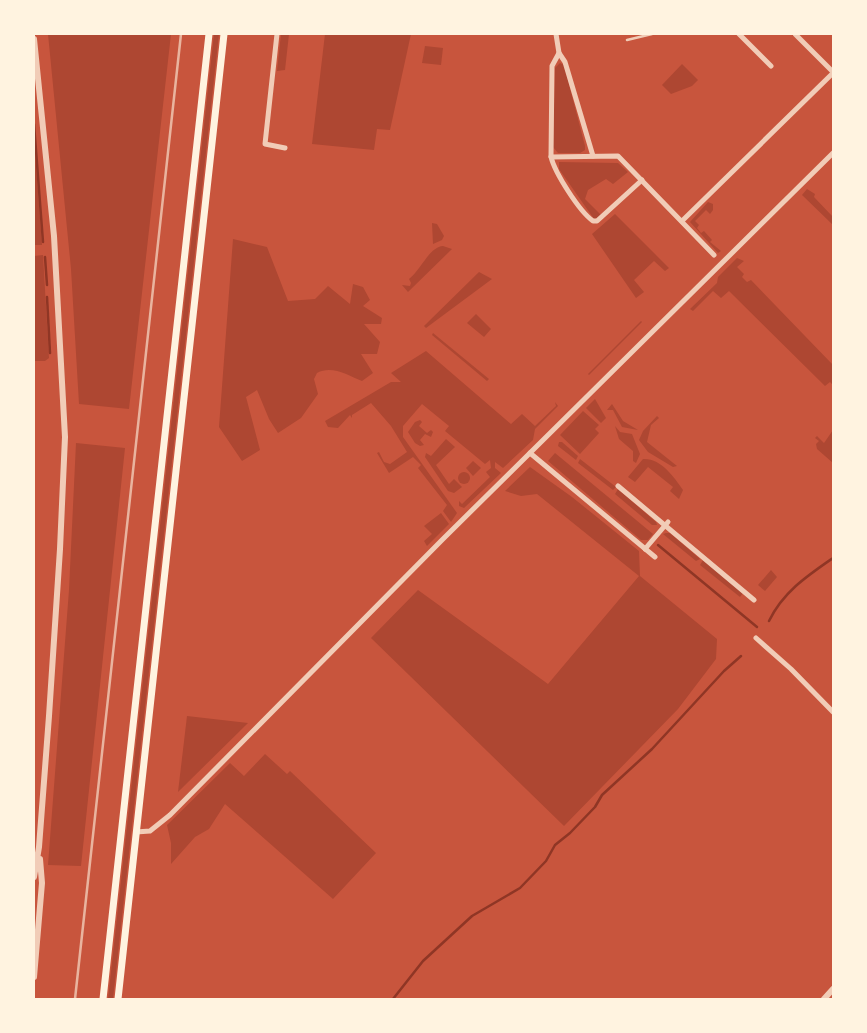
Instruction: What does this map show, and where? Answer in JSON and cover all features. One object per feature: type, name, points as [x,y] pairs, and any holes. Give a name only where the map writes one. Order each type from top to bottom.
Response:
[{"type":"main road","points":[[103,999],[209,34]]},
{"type":"main road","points":[[118,999],[224,34]]},
{"type":"street","points":[[277,34],[264,144],[285,148]]},
{"type":"street","points":[[556,34],[559,53],[566,62],[593,156]]},
{"type":"street","points":[[739,34],[771,66]]},
{"type":"street","points":[[682,221],[833,73],[795,34]]},
{"type":"street","points":[[34,39],[54,236],[65,437],[60,549],[39,848],[34,877]]},
{"type":"street","points":[[559,53],[552,66],[550,157],[577,202],[593,221],[601,220],[642,180]]},
{"type":"street","points":[[136,832],[150,831],[170,815],[833,154]]},
{"type":"street","points":[[550,157],[618,156],[714,255]]},
{"type":"street","points":[[530,454],[655,557]]},
{"type":"street","points":[[618,486],[666,524],[754,600]]},
{"type":"street","points":[[645,549],[666,524]]},
{"type":"street","points":[[756,638],[791,669],[833,712]]},
{"type":"street","points":[[34,977],[35,943],[42,883],[39,848]]},
{"type":"street","points":[[824,999],[833,989]]},
{"type":"lane","points":[[627,40],[652,34]]},
{"type":"shaded area","points":[[48,34],[171,34],[129,409],[79,404],[71,269]]},
{"type":"shaded area","points":[[214,34],[219,34],[113,999],[108,999]]},
{"type":"shaded area","points":[[281,34],[289,34],[285,70],[277,71]]},
{"type":"shaded area","points":[[325,34],[411,34],[390,130],[377,129],[374,150],[312,144]]},
{"type":"shaded area","points":[[425,46],[443,48],[441,65],[422,63]]},
{"type":"shaded area","points":[[560,63],[564,65],[585,146],[585,150],[580,153],[558,153],[553,147],[555,68]]},
{"type":"shaded area","points":[[682,64],[698,80],[692,86],[671,94],[662,85]]},
{"type":"shaded area","points":[[34,141],[42,245],[34,245]]},
{"type":"shaded area","points":[[559,162],[618,163],[628,172],[613,184],[606,179],[588,190],[585,199],[602,216],[594,219],[559,169]]},
{"type":"shaded area","points":[[807,189],[815,194],[814,197],[833,217],[833,225],[802,195]]},
{"type":"shaded area","points":[[708,202],[713,204],[713,210],[710,214],[706,210],[695,221],[699,225],[697,228],[701,233],[704,231],[712,240],[710,242],[721,251],[718,253],[690,222]]},
{"type":"shaded area","points":[[615,214],[669,268],[665,271],[654,261],[634,280],[644,292],[636,298],[592,234]]},
{"type":"shaded area","points":[[432,223],[437,224],[444,236],[442,240],[433,244]]},
{"type":"shaded area","points":[[233,239],[267,247],[288,301],[315,299],[328,286],[350,304],[353,284],[363,287],[370,300],[363,306],[382,318],[381,324],[364,324],[380,342],[377,354],[361,354],[373,373],[362,381],[334,370],[317,373],[314,379],[318,394],[301,418],[278,433],[269,419],[257,390],[246,397],[260,450],[242,461],[219,427]]},
{"type":"shaded area","points":[[443,246],[452,249],[408,292],[402,285],[410,286],[409,279],[433,250]]},
{"type":"shaded area","points":[[43,255],[49,358],[45,361],[34,361],[34,256]]},
{"type":"shaded area","points":[[737,258],[744,261],[737,267],[744,274],[742,277],[747,282],[751,280],[833,365],[833,385],[830,382],[825,386],[729,291],[721,298],[713,291],[693,311],[690,309],[717,283],[718,277]]},
{"type":"shaded area","points":[[479,272],[492,279],[426,328],[424,326]]},
{"type":"shaded area","points":[[476,314],[491,329],[484,337],[467,323]]},
{"type":"shaded area","points":[[642,322],[589,375],[588,374]]},
{"type":"shaded area","points":[[433,333],[489,379],[487,381],[432,335]]},
{"type":"shaded area","points":[[426,351],[511,424],[522,414],[535,426],[556,406],[555,402],[558,406],[535,429],[533,440],[503,468],[495,462],[495,468],[501,473],[464,508],[459,506],[459,501],[462,504],[490,477],[486,472],[491,468],[490,460],[485,464],[445,431],[449,426],[422,404],[403,426],[403,437],[457,513],[451,522],[443,511],[447,505],[418,468],[421,465],[413,457],[389,473],[377,453],[379,452],[384,462],[390,464],[407,452],[391,426],[371,403],[352,415],[352,418],[350,415],[338,428],[328,427],[325,421],[391,382],[401,382],[391,373]]},
{"type":"shaded area","points":[[595,399],[606,418],[601,423],[586,408]]},
{"type":"shaded area","points":[[612,404],[623,421],[638,430],[622,427],[613,410],[607,410]]},
{"type":"shaded area","points":[[583,411],[599,425],[595,429],[599,433],[580,454],[560,435]]},
{"type":"shaded area","points":[[657,416],[659,418],[651,425],[647,442],[677,466],[673,467],[648,452],[639,440],[643,431]]},
{"type":"shaded area","points":[[420,420],[422,422],[419,426],[427,433],[431,430],[433,432],[431,437],[425,434],[420,440],[424,445],[420,446],[415,443],[408,432],[415,422]]},
{"type":"shaded area","points":[[615,426],[620,432],[632,434],[640,454],[636,463],[633,461],[633,451],[619,439]]},
{"type":"shaded area","points":[[833,430],[833,463],[817,449],[816,444],[819,441],[815,438],[817,436],[824,443]]},
{"type":"shaded area","points":[[446,439],[455,447],[436,465],[449,484],[454,479],[462,487],[454,493],[448,491],[425,457],[426,453],[431,456]]},
{"type":"shaded area","points":[[559,442],[562,442],[578,456],[576,460],[558,446]]},
{"type":"shaded area","points":[[76,443],[125,448],[81,866],[48,865],[69,590]]},
{"type":"shaded area","points":[[555,453],[653,534],[648,540],[641,540],[548,461]]},
{"type":"shaded area","points":[[580,459],[616,487],[613,490],[578,463]]},
{"type":"shaded area","points":[[643,459],[656,462],[671,474],[683,490],[679,499],[670,491],[673,487],[648,467],[635,482],[628,477]]},
{"type":"shaded area","points":[[473,461],[481,468],[473,476],[466,468]]},
{"type":"shaded area","points":[[530,467],[572,497],[639,551],[640,576],[717,639],[716,659],[678,709],[564,826],[371,638],[418,590],[548,684],[639,576],[537,494],[521,496],[505,491]]},
{"type":"shaded area","points":[[464,472],[470,478],[464,484],[458,478]]},
{"type":"shaded area","points":[[618,489],[656,522],[657,525],[652,525],[615,494]]},
{"type":"shaded area","points":[[441,513],[449,524],[427,546],[424,541],[432,534],[424,526]]},
{"type":"shaded area","points":[[670,533],[700,559],[696,561],[663,534]]},
{"type":"shaded area","points":[[703,560],[743,593],[740,597],[700,565]]},
{"type":"shaded area","points":[[771,570],[777,577],[765,591],[758,585]]},
{"type":"shaded area","points":[[187,716],[248,723],[178,792]]},
{"type":"shaded area","points":[[265,754],[287,774],[290,771],[376,853],[333,899],[225,804],[209,829],[195,837],[171,864],[171,843],[167,825],[230,763],[244,776]]},
{"type":"waterway","points":[[34,124],[43,242]]},
{"type":"waterway","points":[[45,257],[47,285]]},
{"type":"waterway","points":[[47,297],[50,353]]},
{"type":"waterway","points":[[658,545],[757,627]]},
{"type":"waterway","points":[[769,621],[781,601],[796,585],[833,558]]},
{"type":"waterway","points":[[393,999],[423,961],[472,916],[520,888],[546,861],[555,845],[570,833],[595,807],[602,795],[652,749],[724,671],[741,656]]},
{"type":"railway","points":[[75,999],[181,34]]}]
